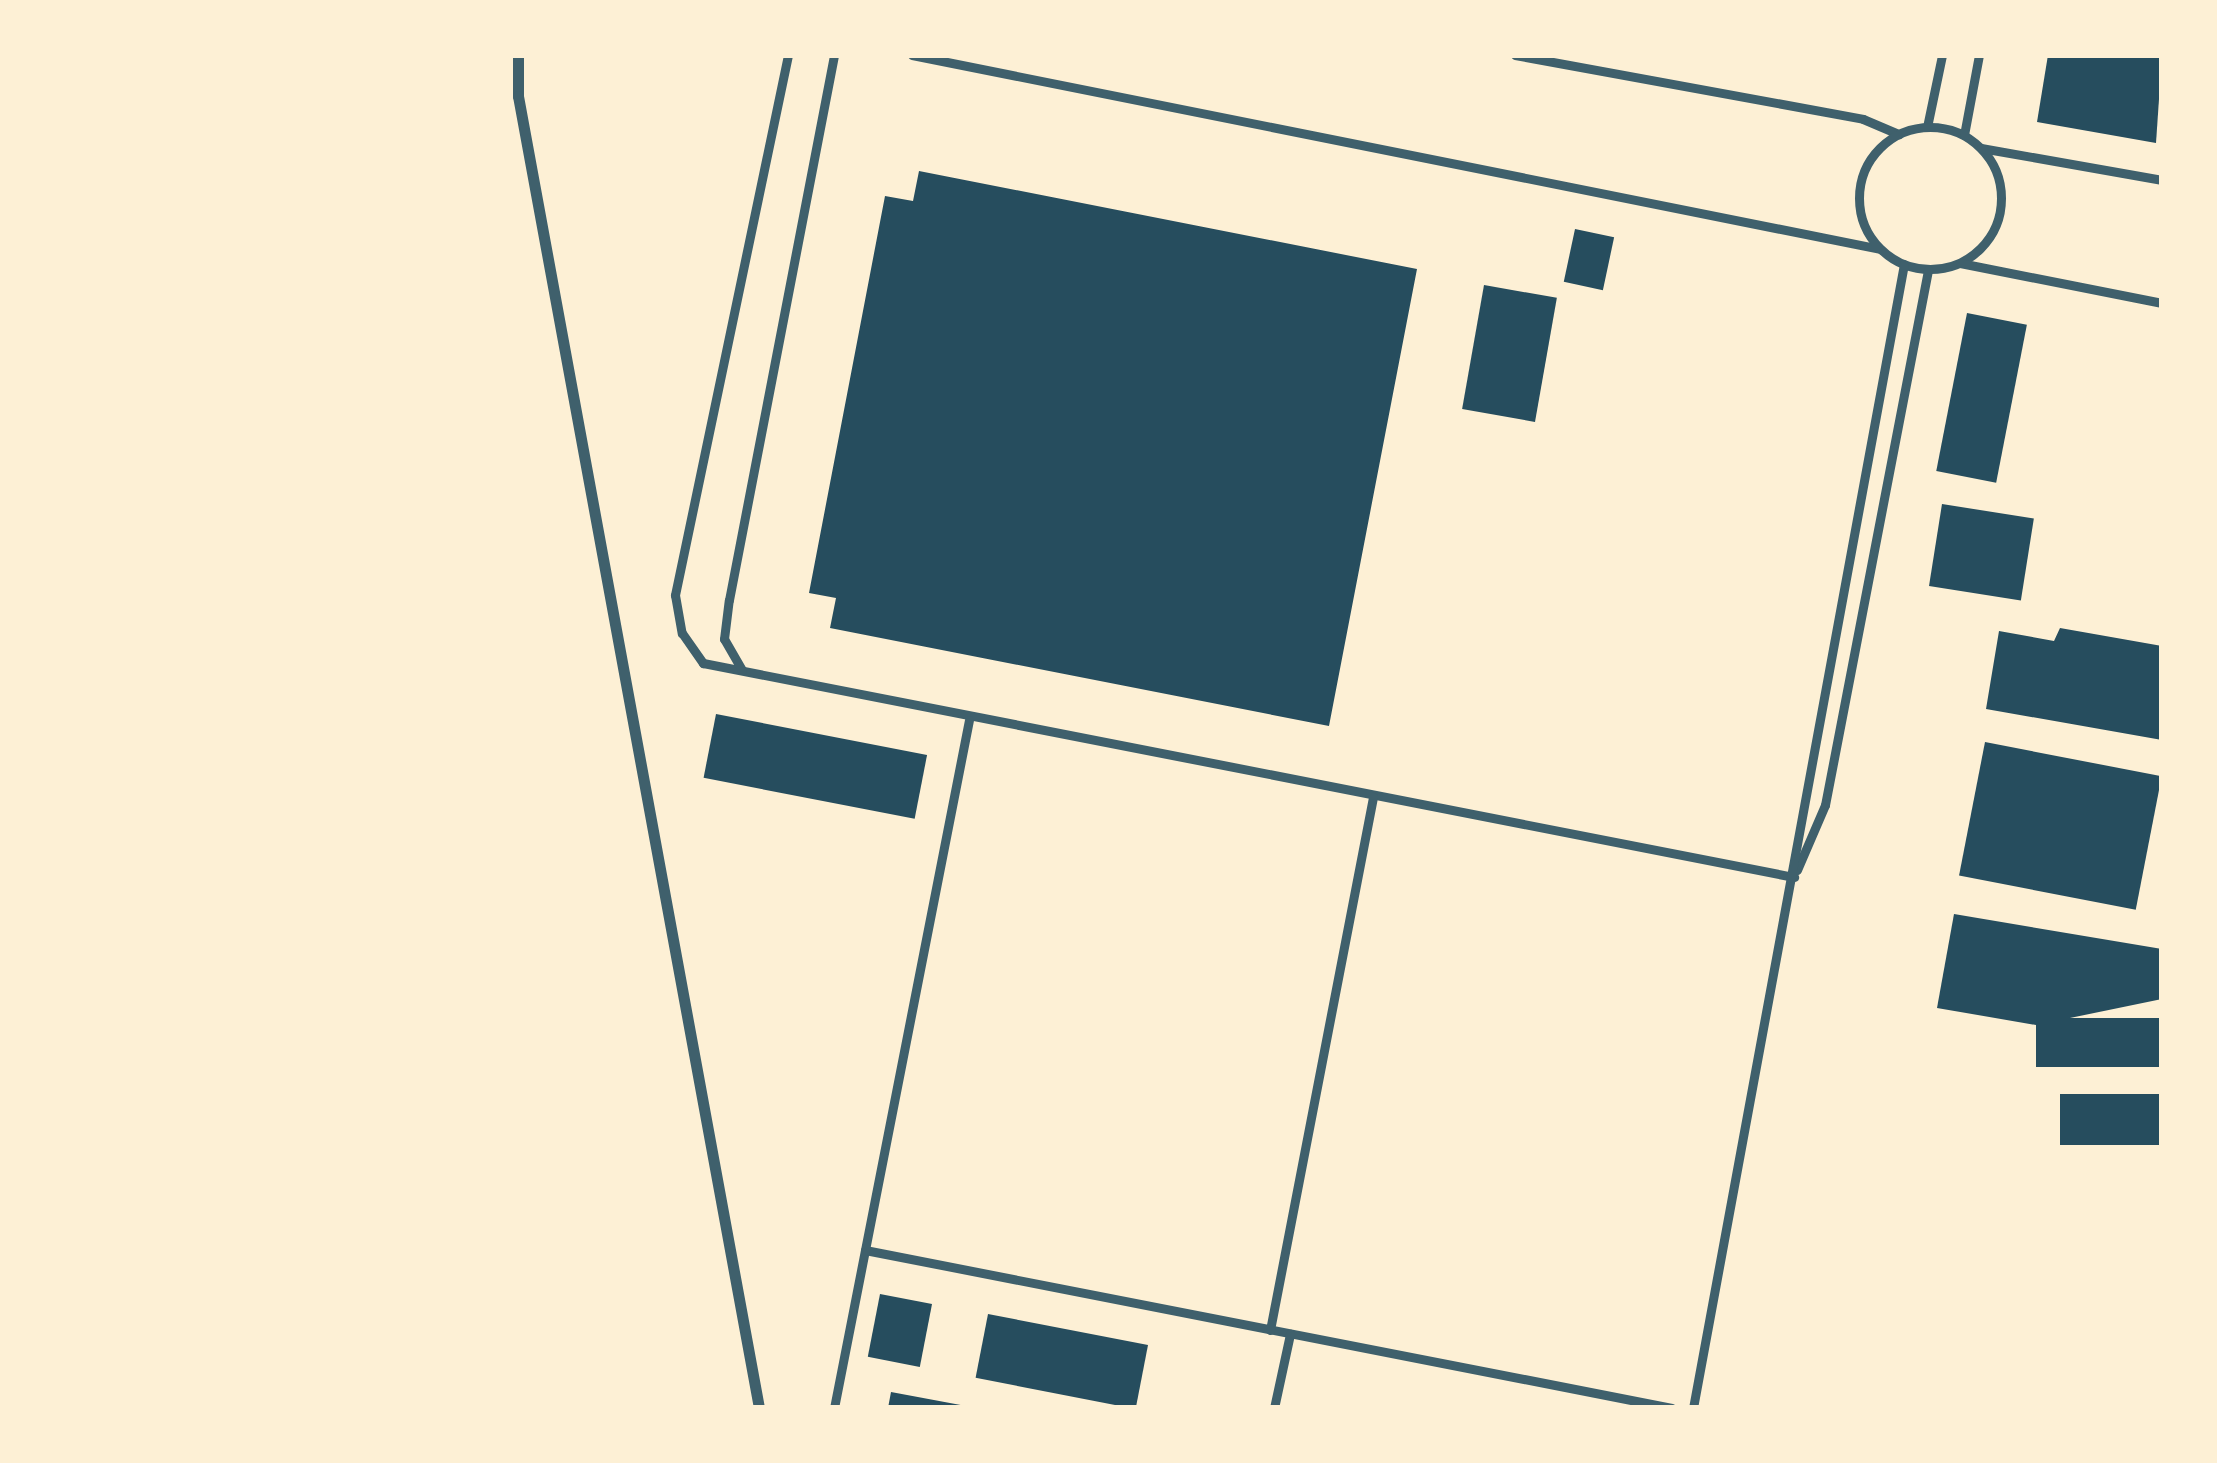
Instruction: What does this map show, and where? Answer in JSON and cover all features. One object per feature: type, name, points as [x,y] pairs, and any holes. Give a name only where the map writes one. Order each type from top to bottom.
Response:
[{"type":"street","points":[[518,55],[518,96],[759,1408]]},
{"type":"street","points":[[788,55],[675,596],[682,634],[703,663],[969,720],[1794,877]]},
{"type":"street","points":[[742,670],[724,640],[729,600],[834,55]]},
{"type":"street","points":[[912,55],[1880,249],[1904,264],[1928,270],[1960,263],[1979,250],[2000,211],[1994,166],[1981,148],[1964,135],[1927,126],[1899,134],[1867,165],[1860,186],[1863,220],[1880,249]]},
{"type":"street","points":[[1516,55],[1862,118],[1899,134]]},
{"type":"street","points":[[1927,126],[1942,55]]},
{"type":"street","points":[[1964,135],[1979,55]]},
{"type":"street","points":[[1981,148],[2162,180]]},
{"type":"street","points":[[1960,263],[2162,303]]},
{"type":"street","points":[[1693,1408],[1794,877],[1797,808],[1904,264]]},
{"type":"street","points":[[1794,877],[1825,804],[1928,270]]},
{"type":"street","points":[[834,1408],[969,720]]},
{"type":"street","points":[[1270,1330],[1373,796]]},
{"type":"street","points":[[865,1250],[1672,1408]]},
{"type":"street","points":[[1274,1408],[1290,1334]]},
{"type":"building","points":[[2048,55],[2162,55],[2156,143],[2037,122]]},
{"type":"building","points":[[919,171],[1417,269],[1329,726],[830,628],[836,598],[809,593],[885,196],[913,201]]},
{"type":"building","points":[[1575,229],[1614,237],[1603,290],[1564,282]]},
{"type":"building","points":[[1484,285],[1557,298],[1535,422],[1462,409]]},
{"type":"building","points":[[1967,313],[2027,325],[1996,483],[1936,471]]},
{"type":"building","points":[[1942,504],[2034,519],[2021,601],[1929,586]]},
{"type":"building","points":[[2060,628],[2162,646],[2162,740],[1986,709],[1999,631],[2054,641]]},
{"type":"building","points":[[716,714],[927,755],[915,819],[704,778]]},
{"type":"building","points":[[1985,742],[2162,776],[2136,910],[1959,876]]},
{"type":"building","points":[[1954,914],[2162,949],[2162,999],[2036,1025],[1937,1008]]},
{"type":"building","points":[[2036,1018],[2162,1018],[2162,1067],[2036,1067]]},
{"type":"building","points":[[2060,1094],[2162,1094],[2162,1145],[2060,1145]]},
{"type":"building","points":[[880,1294],[932,1304],[920,1367],[868,1357]]},
{"type":"building","points":[[988,1314],[1148,1345],[1136,1408],[976,1378]]},
{"type":"building","points":[[891,1392],[966,1406],[966,1408],[888,1408]]}]
